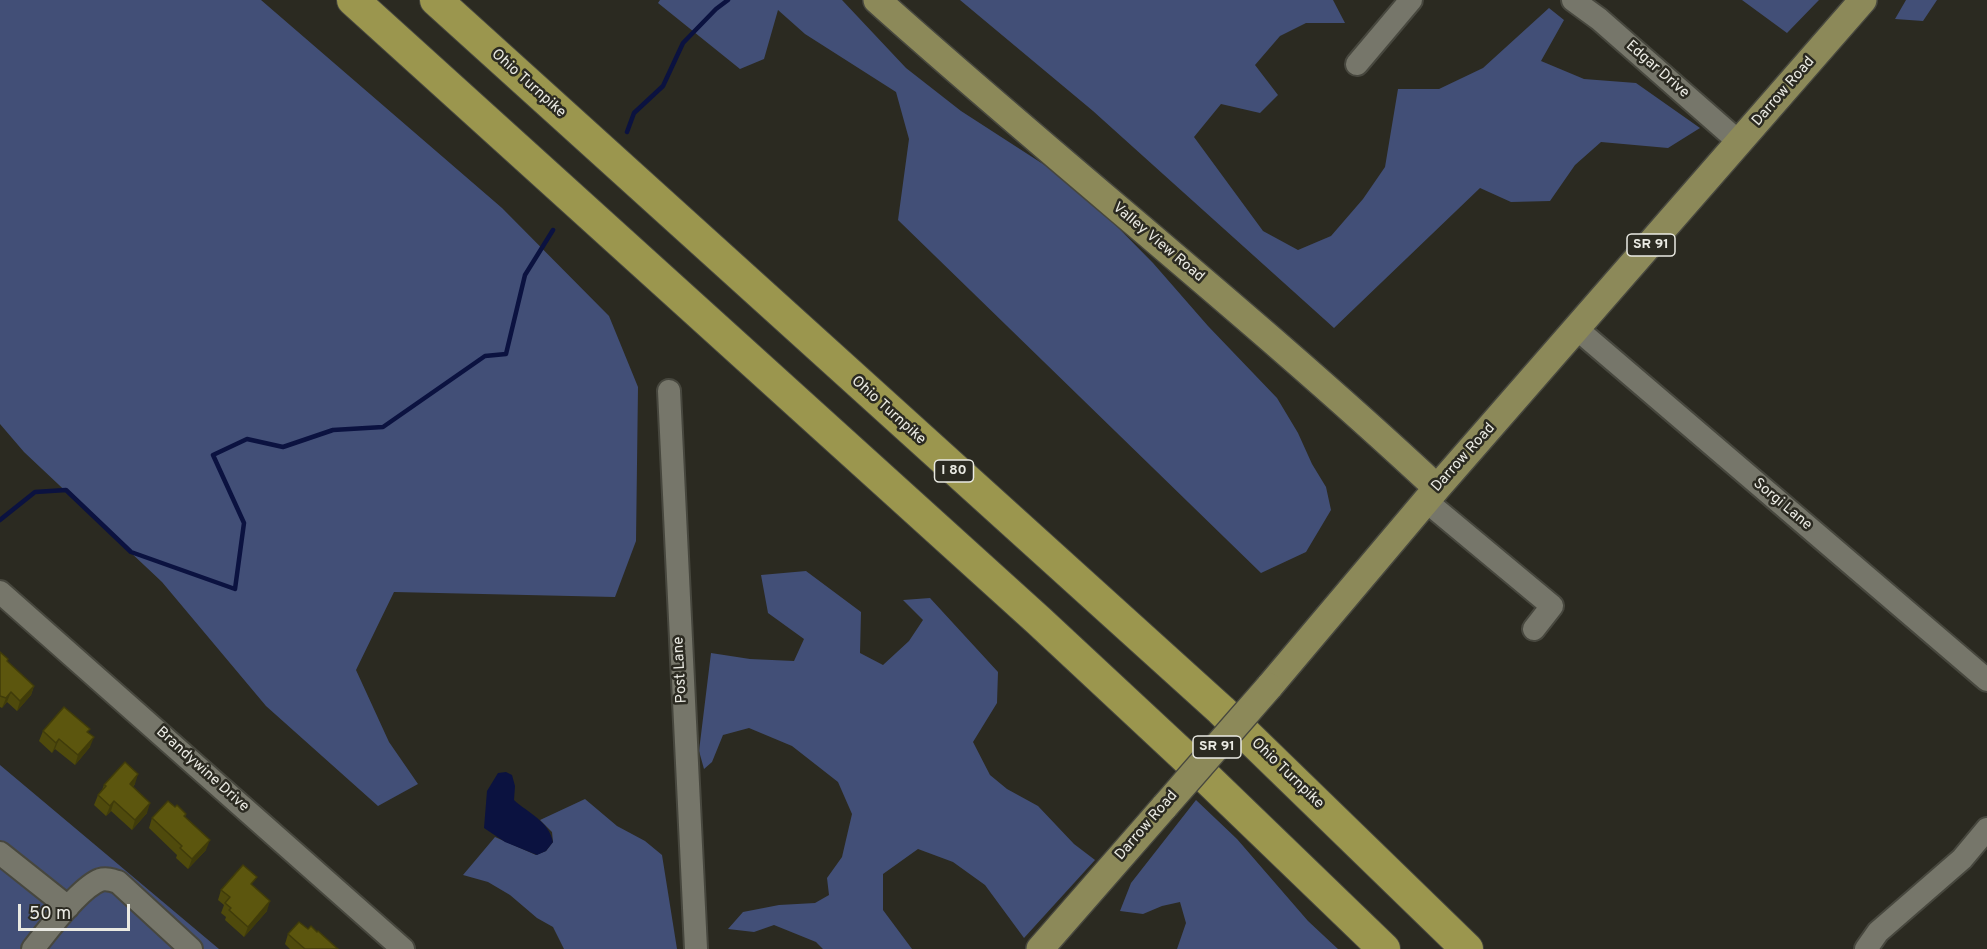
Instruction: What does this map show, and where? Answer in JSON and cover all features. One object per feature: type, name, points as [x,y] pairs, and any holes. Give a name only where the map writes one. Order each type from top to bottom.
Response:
[{"type":"highway","points":[[353,0],[1038,620],[1185,757],[1384,949]]},
{"type":"highway","name":"Ohio Turnpike","points":[[436,0],[1221,710],[1467,949]]},
{"type":"main road","name":"Valley View Road","points":[[877,0],[963,77],[1350,407],[1432,495]]},
{"type":"main road","name":"Darrow Road","points":[[1040,949],[1739,142],[1854,5]]},
{"type":"street","points":[[1357,64],[1411,0]]},
{"type":"street","name":"Edgar Drive","points":[[1573,0],[1599,19],[1739,142]]},
{"type":"street","name":"Sorgi Lane","points":[[1577,329],[1987,680]]},
{"type":"street","name":"Post Lane","points":[[669,391],[685,760],[696,949]]},
{"type":"street","points":[[1432,495],[1552,606],[1534,629]]},
{"type":"street","name":"Brandywine Drive","points":[[0,592],[403,949]]},
{"type":"street","points":[[1866,949],[1878,932],[1962,858],[1987,829]]},
{"type":"street","points":[[0,853],[68,907]]},
{"type":"street","points":[[33,949],[68,907],[94,883],[102,879],[118,882],[191,949]]},
{"type":"shaded area","points":[[0,0],[261,0],[502,208],[609,316],[638,387],[636,541],[615,597],[394,592],[356,670],[389,742],[418,784],[378,806],[266,706],[162,582],[24,452],[0,424]]},
{"type":"shaded area","points":[[660,0],[842,0],[906,68],[961,111],[1077,186],[1153,263],[1208,326],[1277,398],[1326,487],[1331,510],[1306,552],[1261,573],[898,220],[909,139],[896,92],[805,34],[778,10],[764,59],[740,69],[658,3]]},
{"type":"shaded area","points":[[960,0],[1333,0],[1345,23],[1306,23],[1280,36],[1255,65],[1278,95],[1260,113],[1221,104],[1194,137],[1263,231],[1298,250],[1331,236],[1363,199],[1385,167],[1398,89],[1439,89],[1483,68],[1549,8],[1564,20],[1541,61],[1584,79],[1636,83],[1700,128],[1668,148],[1601,142],[1575,165],[1550,201],[1511,202],[1480,188],[1334,328],[1093,111]]},
{"type":"shaded area","points":[[1742,0],[1819,0],[1787,33]]},
{"type":"shaded area","points":[[1906,0],[1937,0],[1923,21],[1895,19]]},
{"type":"shaded area","points":[[806,571],[861,612],[860,653],[883,665],[909,641],[923,620],[903,600],[930,598],[998,672],[997,703],[973,742],[990,775],[1007,789],[1038,806],[1074,844],[1095,860],[1024,938],[985,885],[953,862],[918,849],[883,874],[883,910],[912,949],[823,949],[816,942],[774,925],[754,932],[728,929],[743,912],[779,905],[815,903],[829,895],[827,878],[842,857],[852,814],[838,782],[792,746],[749,728],[723,735],[712,762],[704,769],[699,751],[711,653],[750,659],[794,661],[804,639],[768,613],[761,575]]},
{"type":"shaded area","points":[[0,765],[219,949],[0,949]]},
{"type":"shaded area","points":[[506,772],[512,775],[515,786],[514,800],[543,823],[551,835],[553,842],[546,851],[537,855],[505,842],[484,828],[487,791],[498,773]]},
{"type":"shaded area","points":[[585,799],[617,826],[645,841],[662,855],[677,949],[564,949],[553,927],[537,918],[510,895],[488,882],[463,875],[495,837],[536,855],[546,851],[553,842],[552,832],[540,820]]},
{"type":"shaded area","points":[[1196,800],[1237,839],[1308,921],[1338,949],[1177,949],[1186,923],[1180,902],[1143,914],[1120,911],[1131,883]]},
{"type":"building","points":[[0,652],[34,686],[20,701],[11,692],[6,698],[0,696]]},
{"type":"building","points":[[64,707],[90,729],[87,732],[94,737],[78,755],[59,739],[56,743],[43,731]]},
{"type":"building","points":[[125,762],[138,774],[130,784],[150,803],[135,820],[114,801],[110,806],[98,795]]},
{"type":"building","points":[[168,801],[175,807],[177,805],[186,814],[184,816],[210,840],[192,859],[180,848],[182,846],[152,818]]},
{"type":"building","points":[[243,865],[257,877],[251,884],[270,901],[248,927],[229,910],[231,908],[225,903],[230,897],[221,890]]},
{"type":"building","points":[[299,922],[308,929],[311,926],[338,949],[305,949],[288,934]]},
{"type":"waterway","points":[[627,132],[634,113],[663,86],[683,43],[728,0]]},
{"type":"waterway","points":[[0,520],[35,492],[66,490],[131,552],[235,589],[244,523],[213,455],[247,439],[283,447],[333,430],[383,427],[485,356],[506,354],[525,275],[553,230]]}]
